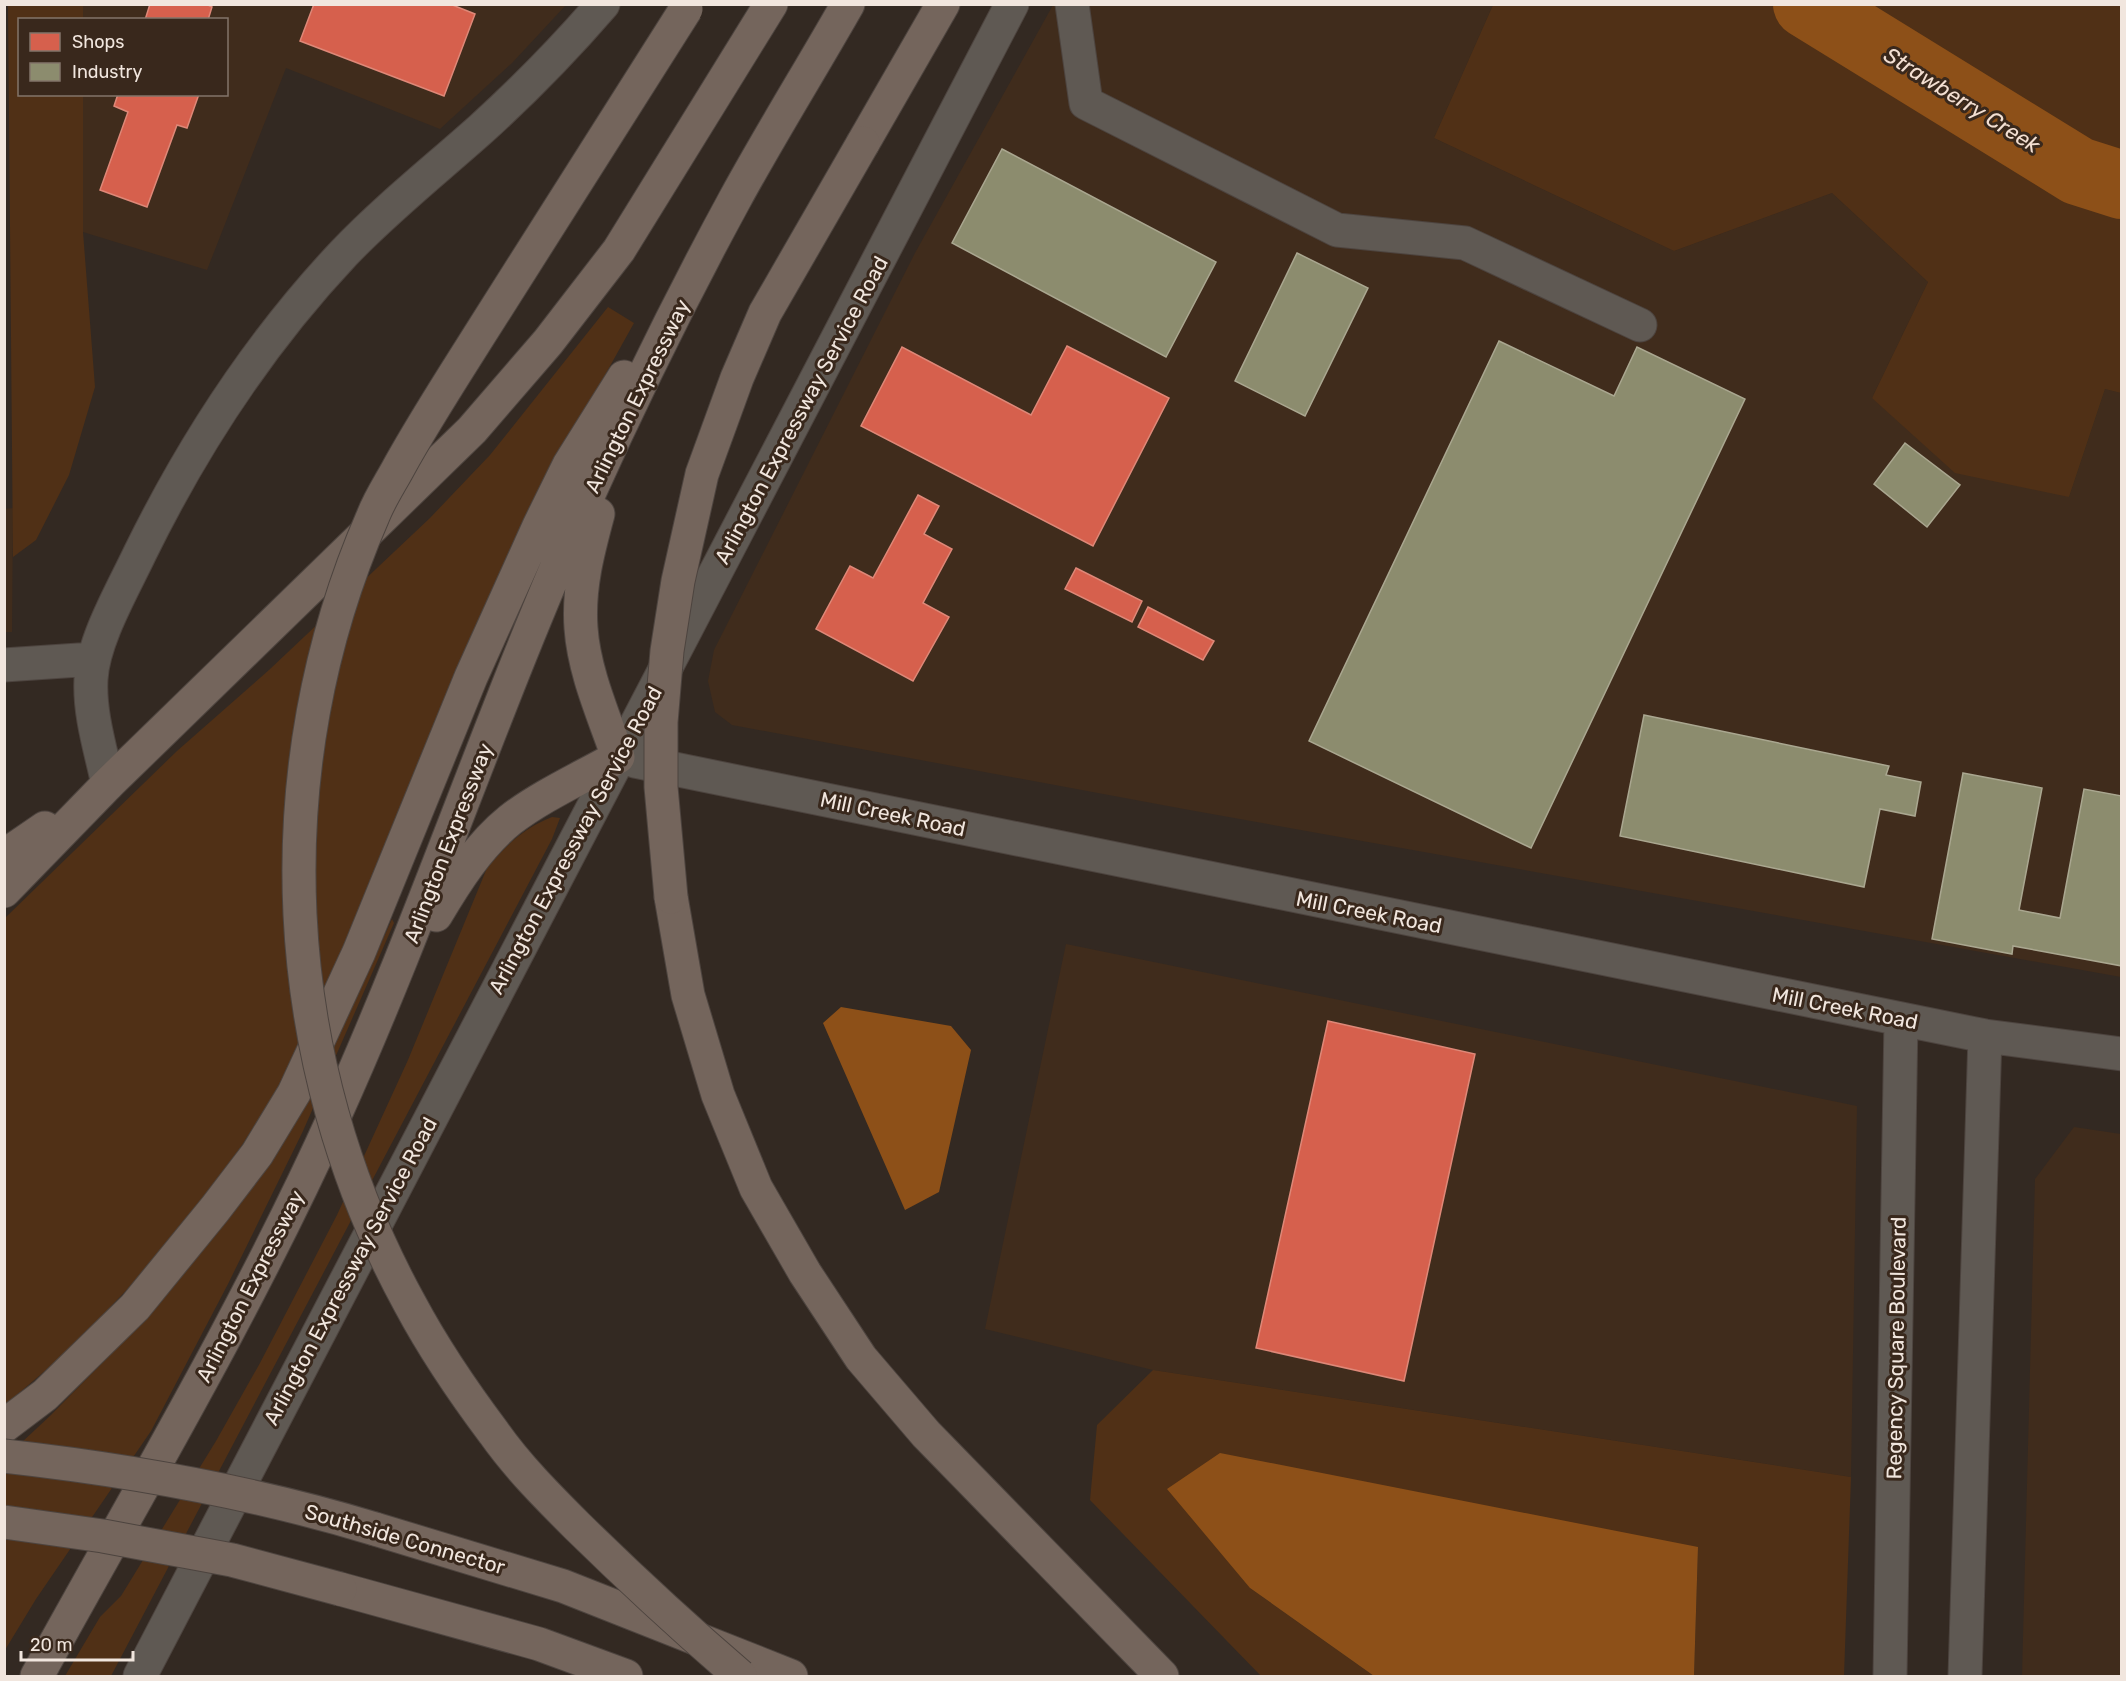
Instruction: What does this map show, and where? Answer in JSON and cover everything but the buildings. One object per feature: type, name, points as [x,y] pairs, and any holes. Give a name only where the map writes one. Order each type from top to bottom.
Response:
[{"type":"highway","points":[[4,891],[108,784],[472,430],[548,342],[619,250],[771,4]]},
{"type":"highway","name":"Arlington Expressway","points":[[37,1677],[243,1303],[305,1180],[361,1057],[431,886],[529,634],[582,509],[641,383],[736,197],[848,4]]},
{"type":"highway","points":[[943,4],[765,313],[737,378],[702,474],[676,593],[667,651],[661,722],[661,787],[671,897],[688,995],[718,1095],[756,1188],[805,1272],[861,1358],[926,1434],[1162,1677]]},
{"type":"highway","points":[[687,7],[418,432],[374,512],[333,624],[317,691],[305,757],[298,845],[301,939],[309,1010],[322,1075],[339,1138],[381,1248],[411,1307],[457,1381],[495,1436],[540,1488],[667,1612],[740,1677]]},
{"type":"highway","points":[[4,1426],[45,1395],[135,1307],[257,1154],[294,1093],[359,952],[471,677],[569,465],[736,197]]},
{"type":"highway","points":[[361,1057],[444,902],[494,834],[527,809],[618,758],[586,657],[581,631],[581,593],[588,551],[608,478],[641,383]]},
{"type":"highway","points":[[4,856],[108,784]]},
{"type":"highway","name":"Southside Connector","points":[[4,1456],[81,1464],[161,1477],[321,1513],[563,1586],[791,1677]]},
{"type":"highway","points":[[4,1522],[103,1536],[232,1560],[539,1644],[626,1677]]},
{"type":"highway","points":[[25,1677],[77,1604]]},
{"type":"street","points":[[108,784],[92,700],[91,679],[94,659],[109,618],[151,531],[198,445],[273,335],[345,253],[483,127],[572,40],[603,4]]},
{"type":"street","name":"Arlington Expressway Service Road","points":[[140,1677],[1012,4]]},
{"type":"street","points":[[1072,4],[1086,103],[1337,230],[1465,243],[1640,325]]},
{"type":"street","points":[[4,665],[94,659]]},
{"type":"street","name":"Mill Creek Road","points":[[618,758],[1985,1036],[2121,1054]]},
{"type":"street","name":"Regency Square Boulevard","points":[[1890,1677],[1901,1019]]},
{"type":"street","points":[[1965,1677],[1985,1036]]},
{"type":"shaded area","points":[[8,5],[83,5],[83,18],[18,18],[18,96],[83,96],[83,232],[95,387],[69,475],[36,540],[13,557]]},
{"type":"shaded area","points":[[83,5],[566,5],[512,63],[440,129],[286,68],[207,270],[83,232],[83,96],[228,96],[228,18],[83,18]]},
{"type":"shaded area","points":[[1053,5],[1493,5],[1434,138],[1674,251],[1832,193],[1928,282],[1872,398],[2069,497],[2105,389],[2121,393],[2121,977],[1184,809],[732,725],[715,712],[708,681],[714,650],[915,253]]},
{"type":"shaded area","points":[[1493,5],[2121,5],[2121,393],[2105,389],[2069,497],[1955,473],[1872,398],[1928,282],[1832,193],[1674,251],[1434,138]]},
{"type":"shaded area","points":[[608,307],[634,323],[571,436],[387,862],[278,1089],[240,1148],[192,1213],[138,1278],[67,1352],[5,1405],[5,918],[177,751],[269,670],[430,518],[490,455]]},
{"type":"shaded area","points":[[13,508],[12,632],[5,632],[4,509]]},
{"type":"shaded area","points":[[552,817],[560,818],[552,839],[111,1676],[65,1676],[100,1617],[121,1596],[216,1441],[260,1363],[337,1215],[408,1060],[487,868],[516,838]]},
{"type":"shaded area","points":[[392,919],[394,923],[303,1131],[228,1284],[151,1431],[36,1599],[5,1650],[5,1458],[112,1353],[174,1286],[215,1234],[354,1003]]},
{"type":"shaded area","points":[[1066,944],[1857,1106],[1851,1477],[1153,1370],[985,1329]]},
{"type":"shaded area","points":[[841,1007],[951,1026],[971,1050],[939,1192],[905,1210],[823,1023]]},
{"type":"shaded area","points":[[2074,1127],[2121,1134],[2121,1676],[2022,1676],[2035,1179]]},
{"type":"shaded area","points":[[1153,1370],[1851,1477],[1844,1676],[1694,1676],[1698,1547],[1250,1588],[1374,1676],[1261,1676],[1090,1500],[1097,1425]]},
{"type":"shaded area","points":[[1220,1453],[1698,1547],[1694,1676],[1374,1676],[1250,1588],[1167,1489]]},
{"type":"waterway","name":"Strawberry Creek","points":[[1807,4],[2078,171],[2122,185]]}]
